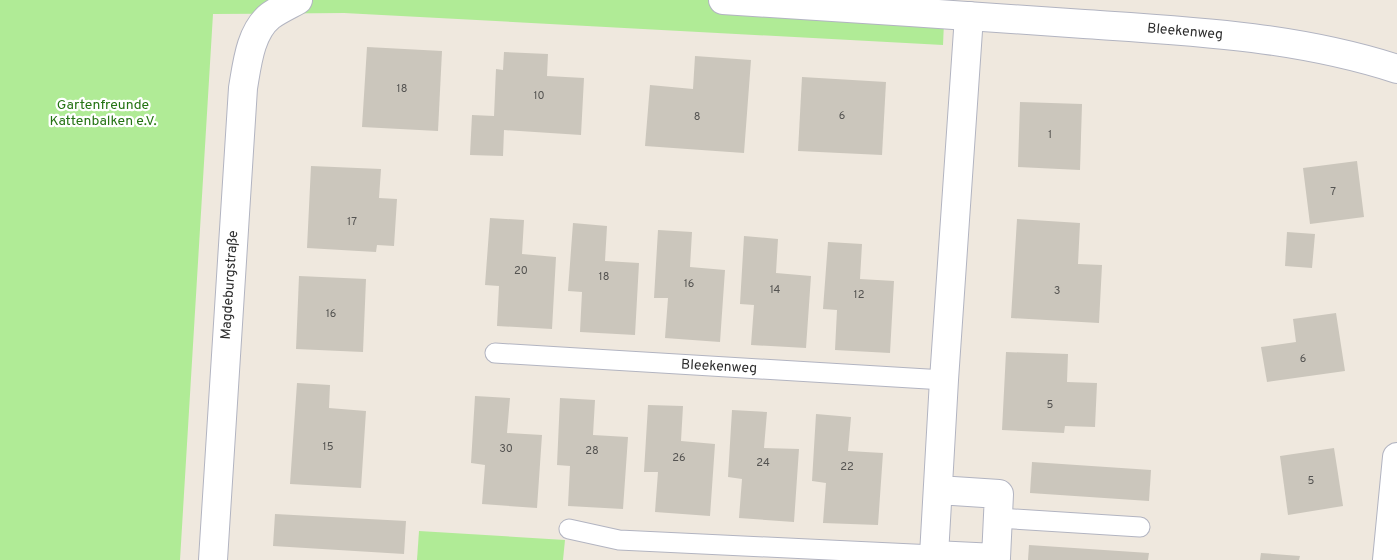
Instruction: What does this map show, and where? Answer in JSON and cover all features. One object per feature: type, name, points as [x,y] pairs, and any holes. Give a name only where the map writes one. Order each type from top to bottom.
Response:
[{"type":"street","name":"Magdeburgstraße","points":[[213,560],[243,88],[248,58],[257,33],[269,17],[298,0]]},
{"type":"street","name":"Bleekenweg","points":[[723,0],[1194,31],[1287,42],[1364,58],[1397,69]]},
{"type":"street","points":[[938,490],[999,494],[996,558],[934,555],[944,380],[969,16]]},
{"type":"street","points":[[1387,560],[1397,457]]},
{"type":"lane","name":"Bleekenweg","points":[[495,353],[944,380]]},
{"type":"lane","points":[[998,518],[1140,527]]},
{"type":"lane","points":[[569,529],[619,540],[934,555]]},
{"type":"green space","name":"Gartenfreunde Kattenbalken e.V.","points":[[0,0],[945,0],[943,45],[344,13],[213,14],[180,560],[0,560]]},
{"type":"green space","points":[[419,531],[565,540],[563,560],[417,560]]},
{"type":"building","points":[[367,47],[442,51],[438,131],[362,127]]},
{"type":"building","points":[[504,52],[548,54],[547,76],[584,78],[581,135],[504,130],[503,156],[470,155],[472,115],[494,116],[496,69],[503,70]]},
{"type":"building","points":[[695,56],[751,60],[744,153],[645,146],[650,85],[693,89]]},
{"type":"building","points":[[802,77],[886,82],[882,155],[798,151]]},
{"type":"building","points":[[1020,102],[1082,104],[1080,170],[1018,167]]},
{"type":"building","points":[[1357,161],[1364,217],[1310,224],[1303,168]]},
{"type":"building","points":[[311,166],[381,169],[379,198],[397,199],[394,246],[377,245],[376,252],[307,248]]},
{"type":"building","points":[[490,218],[524,220],[522,254],[556,257],[552,329],[497,326],[499,286],[485,285]]},
{"type":"building","points":[[1017,219],[1080,223],[1078,264],[1102,265],[1099,323],[1011,318]]},
{"type":"building","points":[[573,223],[607,226],[605,261],[639,263],[635,335],[580,332],[582,292],[568,291]]},
{"type":"building","points":[[658,230],[692,232],[690,267],[725,270],[720,342],[665,338],[668,298],[654,298]]},
{"type":"building","points":[[1287,232],[1315,234],[1312,268],[1285,266]]},
{"type":"building","points":[[744,236],[778,239],[776,273],[811,276],[806,348],[751,345],[754,305],[740,304]]},
{"type":"building","points":[[828,242],[862,244],[860,279],[894,281],[890,353],[835,350],[837,310],[823,309]]},
{"type":"building","points":[[299,276],[366,279],[363,352],[296,349]]},
{"type":"building","points":[[1336,313],[1345,371],[1267,382],[1261,347],[1296,342],[1293,319]]},
{"type":"building","points":[[1006,352],[1068,354],[1067,382],[1097,383],[1095,427],[1065,426],[1064,433],[1002,430]]},
{"type":"building","points":[[297,383],[330,385],[329,408],[366,411],[361,488],[290,484]]},
{"type":"building","points":[[475,396],[510,398],[507,433],[542,435],[537,508],[482,504],[485,465],[471,463]]},
{"type":"building","points":[[560,398],[595,400],[593,435],[628,437],[623,509],[568,506],[570,466],[557,465]]},
{"type":"building","points":[[648,405],[683,406],[681,441],[715,444],[710,516],[655,512],[658,472],[644,472]]},
{"type":"building","points":[[732,410],[767,412],[764,448],[799,449],[794,522],[739,518],[742,479],[728,477]]},
{"type":"building","points":[[816,414],[851,417],[848,451],[883,453],[878,525],[823,523],[826,483],[812,481]]},
{"type":"building","points":[[1334,448],[1343,506],[1288,515],[1280,456]]},
{"type":"building","points":[[1032,462],[1151,470],[1149,501],[1030,493]]},
{"type":"building","points":[[275,514],[406,521],[404,554],[273,546]]},
{"type":"building","points":[[1029,545],[1149,553],[1148,560],[1028,560]]},
{"type":"building","points":[[1261,553],[1300,556],[1299,560],[1260,560]]}]
